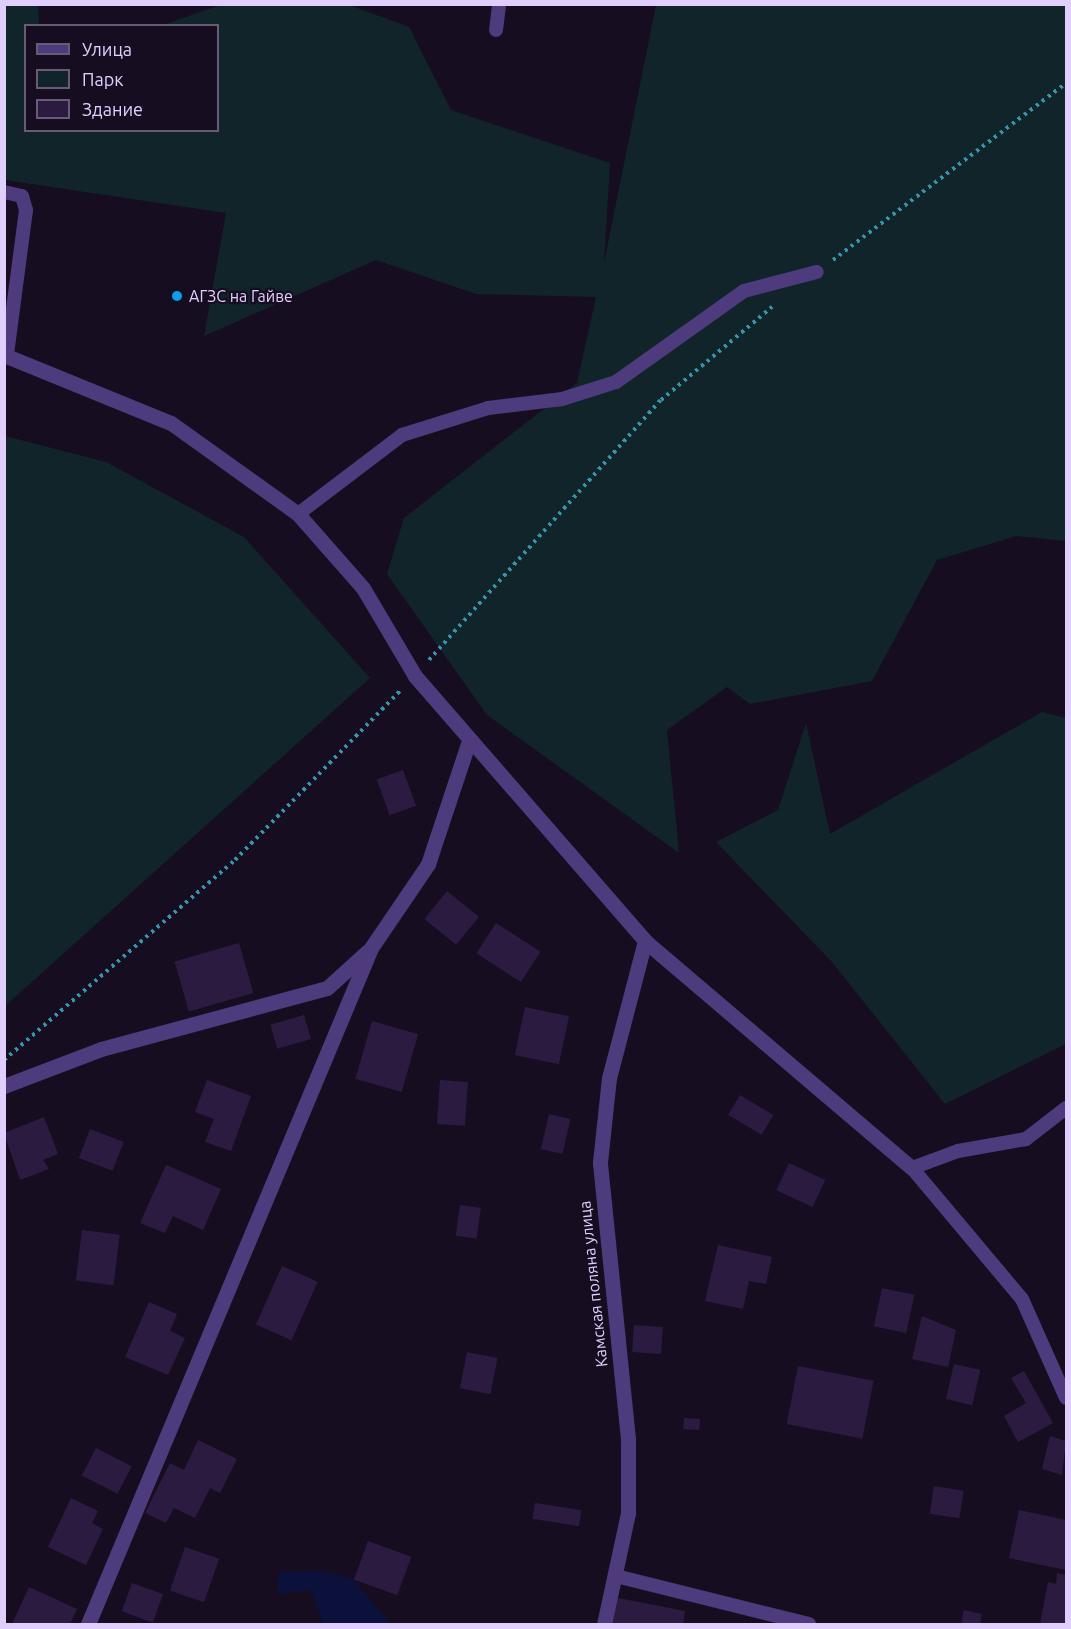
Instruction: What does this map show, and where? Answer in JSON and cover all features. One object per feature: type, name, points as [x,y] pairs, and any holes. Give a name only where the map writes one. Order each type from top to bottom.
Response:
[{"type":"street","points":[[6,355],[171,423],[298,514],[363,588],[415,676],[469,741],[645,941],[912,1168]]},
{"type":"street","points":[[88,1624],[371,948],[429,864],[469,741]]},
{"type":"street","name":"Камская поляна улица","points":[[604,1624],[628,1514],[628,1439],[600,1162],[609,1077],[645,941]]},
{"type":"street","points":[[4,1086],[101,1049],[327,988],[371,948]]},
{"type":"lane","points":[[496,30],[499,4]]},
{"type":"lane","points":[[4,192],[22,196],[26,210],[6,355]]},
{"type":"lane","points":[[298,514],[402,435],[489,408],[562,399],[616,382],[744,291],[817,272]]},
{"type":"lane","points":[[1066,1108],[1026,1138],[958,1152],[912,1168],[1022,1299],[1066,1398]]},
{"type":"lane","points":[[616,1576],[809,1624]]},
{"type":"path","points":[[817,272],[1066,83]]},
{"type":"path","points":[[4,1060],[235,860],[415,676],[662,400],[781,300]]},
{"type":"green space","points":[[5,5],[38,5],[39,24],[24,24],[24,132],[219,132],[219,24],[166,24],[220,5],[349,5],[409,27],[451,110],[610,163],[604,263],[656,5],[1066,5],[1066,541],[1016,536],[937,560],[872,681],[750,704],[727,687],[667,730],[679,853],[487,715],[387,574],[404,518],[577,383],[596,297],[476,294],[376,260],[204,336],[226,213],[5,180]]},
{"type":"green space","points":[[5,436],[106,462],[244,537],[370,678],[5,1006]]},
{"type":"green space","points":[[1042,712],[1066,718],[1066,1044],[945,1104],[832,962],[716,842],[778,810],[806,723],[830,834]]},
{"type":"shaded area","points":[[326,1571],[353,1579],[391,1624],[323,1624],[311,1590],[277,1594],[279,1572]]},
{"type":"building","points":[[403,770],[416,806],[390,815],[377,780]]},
{"type":"building","points":[[447,891],[479,917],[456,945],[424,919]]},
{"type":"building","points":[[496,923],[540,952],[521,982],[476,953]]},
{"type":"building","points":[[239,943],[253,993],[189,1011],[175,961]]},
{"type":"building","points":[[525,1007],[569,1016],[559,1064],[515,1055]]},
{"type":"building","points":[[304,1015],[311,1039],[277,1049],[270,1025]]},
{"type":"building","points":[[372,1021],[418,1034],[402,1092],[355,1079]]},
{"type":"building","points":[[207,1080],[251,1096],[231,1151],[205,1142],[214,1119],[195,1112]]},
{"type":"building","points":[[440,1080],[468,1082],[465,1126],[437,1124]]},
{"type":"building","points":[[740,1095],[773,1115],[762,1135],[728,1115]]},
{"type":"building","points":[[549,1114],[570,1119],[562,1154],[541,1149]]},
{"type":"building","points":[[44,1117],[58,1154],[43,1160],[49,1169],[20,1180],[4,1133]]},
{"type":"building","points":[[90,1129],[124,1142],[112,1171],[79,1158]]},
{"type":"building","points":[[789,1163],[825,1180],[813,1207],[776,1190]]},
{"type":"building","points":[[166,1165],[221,1189],[203,1230],[173,1216],[165,1233],[140,1223]]},
{"type":"building","points":[[460,1205],[481,1208],[476,1239],[456,1236]]},
{"type":"building","points":[[82,1230],[120,1235],[114,1285],[76,1281]]},
{"type":"building","points":[[718,1245],[772,1257],[766,1284],[749,1281],[743,1309],[705,1301]]},
{"type":"building","points":[[282,1266],[318,1282],[292,1340],[256,1324]]},
{"type":"building","points":[[882,1288],[914,1295],[906,1333],[874,1326]]},
{"type":"building","points":[[149,1302],[177,1314],[170,1331],[185,1338],[168,1375],[125,1357]]},
{"type":"building","points":[[922,1316],[956,1330],[948,1367],[912,1359]]},
{"type":"building","points":[[634,1325],[663,1327],[661,1354],[632,1352]]},
{"type":"building","points":[[467,1352],[497,1358],[490,1394],[460,1388]]},
{"type":"building","points":[[954,1364],[980,1370],[972,1405],[946,1399]]},
{"type":"building","points":[[798,1366],[874,1381],[862,1439],[787,1424]]},
{"type":"building","points":[[1024,1371],[1053,1423],[1018,1442],[1004,1416],[1026,1403],[1011,1378]]},
{"type":"building","points":[[684,1418],[700,1419],[699,1430],[683,1429]]},
{"type":"building","points":[[1050,1436],[1066,1441],[1062,1475],[1042,1469]]},
{"type":"building","points":[[198,1440],[237,1459],[220,1493],[210,1488],[195,1518],[174,1508],[166,1523],[145,1513],[170,1463],[184,1470]]},
{"type":"building","points":[[96,1448],[132,1466],[118,1494],[82,1476]]},
{"type":"building","points":[[934,1486],[964,1491],[959,1518],[930,1514]]},
{"type":"building","points":[[71,1498],[98,1511],[92,1523],[103,1529],[86,1565],[48,1547]]},
{"type":"building","points":[[535,1503],[581,1510],[579,1526],[532,1519]]},
{"type":"building","points":[[1019,1510],[1066,1520],[1065,1570],[1009,1558]]},
{"type":"building","points":[[368,1541],[411,1557],[397,1595],[354,1580]]},
{"type":"building","points":[[185,1547],[219,1559],[204,1602],[170,1590]]},
{"type":"building","points":[[1057,1573],[1066,1575],[1066,1624],[1040,1624],[1048,1582],[1056,1584]]},
{"type":"building","points":[[132,1583],[163,1594],[153,1622],[122,1611]]},
{"type":"building","points":[[29,1587],[77,1609],[70,1624],[12,1624]]},
{"type":"building","points":[[613,1597],[685,1611],[683,1624],[607,1624]]},
{"type":"building","points":[[964,1610],[982,1614],[980,1624],[961,1624]]},
{"type":"place","name":"АГЗС на Гайве","points":[[177,296]]}]
